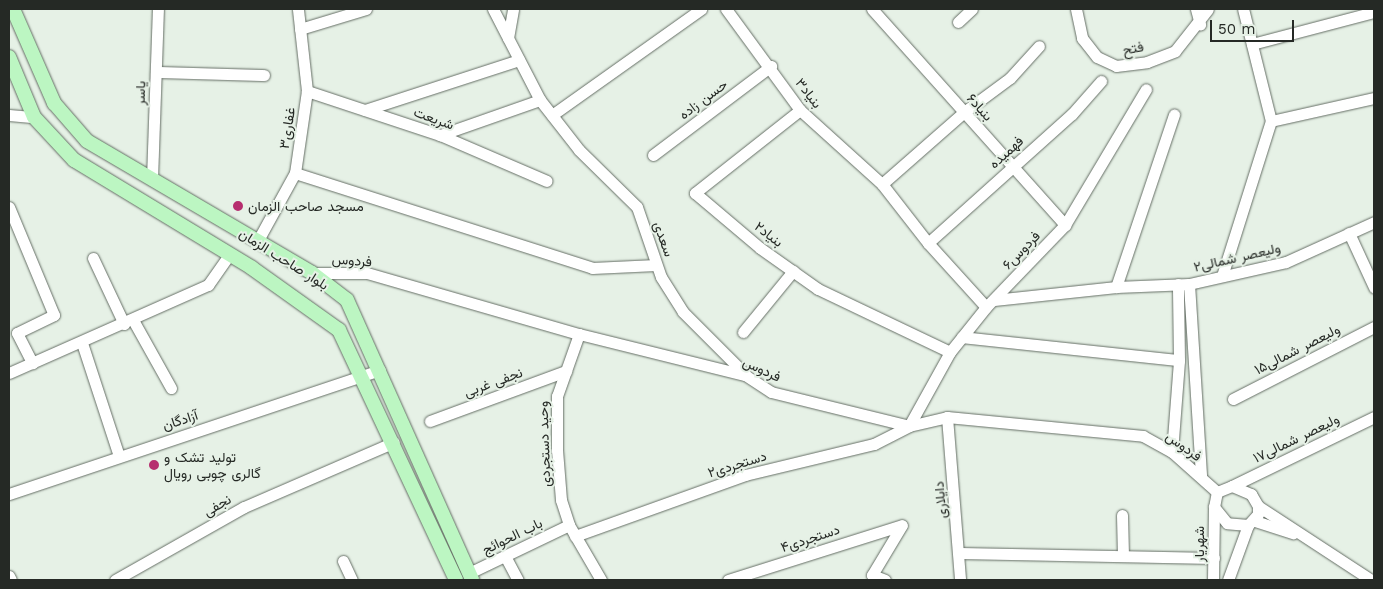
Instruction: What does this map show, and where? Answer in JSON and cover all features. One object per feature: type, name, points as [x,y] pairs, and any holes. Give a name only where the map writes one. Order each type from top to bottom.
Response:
[{"type":"main road","name":"بلوار صاحب الزمان","points":[[13,9],[54,103],[71,126],[87,141],[312,273],[348,300],[471,577]]},
{"type":"main road","name":"بلوار صاحب الزمان","points":[[9,58],[34,117],[74,160],[230,254],[338,330],[394,442],[455,580]]},
{"type":"street","name":"یاسر","points":[[152,179],[158,9]]},
{"type":"street","name":"غفاری۳","points":[[257,242],[295,173],[307,91],[298,9]]},
{"type":"street","points":[[300,29],[366,9]]},
{"type":"street","name":"سعدی","points":[[493,9],[540,100],[579,150],[637,207],[656,265],[683,312],[745,374]]},
{"type":"street","points":[[508,38],[513,9]]},
{"type":"street","points":[[552,115],[701,9]]},
{"type":"street","name":"بنیاد۳","points":[[726,9],[771,66],[800,110],[882,184],[928,243],[990,303]]},
{"type":"street","name":"بنیاد۶","points":[[872,9],[1065,225]]},
{"type":"street","points":[[958,22],[972,9]]},
{"type":"street","name":"فتح","points":[[1076,9],[1082,38],[1097,57],[1116,66],[1147,62],[1175,51],[1200,24],[1208,9]]},
{"type":"street","points":[[1196,9],[1200,24]]},
{"type":"street","points":[[1222,276],[1271,121],[1242,9]]},
{"type":"street","points":[[1252,44],[1374,12]]},
{"type":"street","points":[[882,184],[964,112],[1010,78],[1039,46]]},
{"type":"street","points":[[365,110],[519,60]]},
{"type":"street","name":"حسن زاده","points":[[653,155],[771,66]]},
{"type":"street","points":[[156,72],[264,76]]},
{"type":"street","name":"فهمیده","points":[[928,243],[1072,114],[1101,80]]},
{"type":"street","name":"فردوس۶","points":[[909,426],[950,352],[990,303],[1065,225],[1146,89]]},
{"type":"street","name":"شریعت","points":[[307,91],[440,135],[547,181]]},
{"type":"street","points":[[1271,121],[1374,98]]},
{"type":"street","points":[[440,135],[540,100]]},
{"type":"street","name":"بنیاد۲","points":[[800,110],[695,193],[818,289],[950,352]]},
{"type":"street","points":[[9,115],[34,117]]},
{"type":"street","points":[[1116,287],[1174,115]]},
{"type":"street","points":[[295,173],[592,268],[656,265]]},
{"type":"street","points":[[9,207],[54,315],[16,333],[32,363]]},
{"type":"street","name":"ولیعصر شمالی۲","points":[[990,303],[1116,287],[1190,284],[1286,262],[1374,222]]},
{"type":"street","points":[[1349,233],[1374,287]]},
{"type":"street","points":[[9,373],[82,343],[208,285],[230,254]]},
{"type":"street","points":[[93,258],[128,322],[171,388]]},
{"type":"street","points":[[743,332],[793,271]]},
{"type":"street","name":"فردوس","points":[[312,273],[366,273],[579,334],[745,374],[771,392],[909,426],[947,417],[1143,436],[1172,452],[1217,492]]},
{"type":"street","points":[[1172,452],[1179,360],[1178,284]]},
{"type":"street","points":[[1190,284],[1200,477]]},
{"type":"street","name":"ولیعصر شمالی۱۵","points":[[1233,399],[1374,327]]},
{"type":"street","name":"وحید دستجردی","points":[[575,536],[569,525],[561,500],[557,450],[557,396],[579,334]]},
{"type":"street","points":[[962,337],[1179,360]]},
{"type":"street","points":[[82,343],[119,456]]},
{"type":"street","name":"آزادگان","points":[[9,494],[380,370]]},
{"type":"street","name":"نجفی غربی","points":[[430,421],[566,371]]},
{"type":"street","name":"دایلاری","points":[[947,417],[960,553],[960,580]]},
{"type":"street","name":"ولیعصر شمالی۱۷","points":[[1232,486],[1374,417]]},
{"type":"street","name":"دستجردی۲","points":[[575,536],[745,475],[874,444],[909,426]]},
{"type":"street","name":"نجفی","points":[[116,580],[244,507],[394,442]]},
{"type":"street","points":[[1304,536],[1251,523],[1227,523],[1214,507],[1217,492],[1232,486],[1250,494],[1258,506],[1304,536],[1371,580]]},
{"type":"street","points":[[1228,580],[1258,506]]},
{"type":"street","name":"شهریار","points":[[1213,580],[1214,507]]},
{"type":"street","points":[[1122,514],[1123,556]]},
{"type":"street","name":"باب الحوائج","points":[[471,577],[505,556],[569,525]]},
{"type":"street","name":"دستجردی۴","points":[[728,580],[902,525],[872,575],[886,580]]},
{"type":"street","points":[[575,536],[600,580]]},
{"type":"street","points":[[960,553],[1214,558]]},
{"type":"street","points":[[505,556],[518,580]]},
{"type":"street","points":[[343,561],[352,580]]},
{"type":"street","points":[[9,576],[11,580]]},
{"type":"place","name":"مسجد صاحب الزمان","points":[[238,206]]},
{"type":"place","name":"تولید تشک و گالری چوبی رویال","points":[[154,465]]}]
